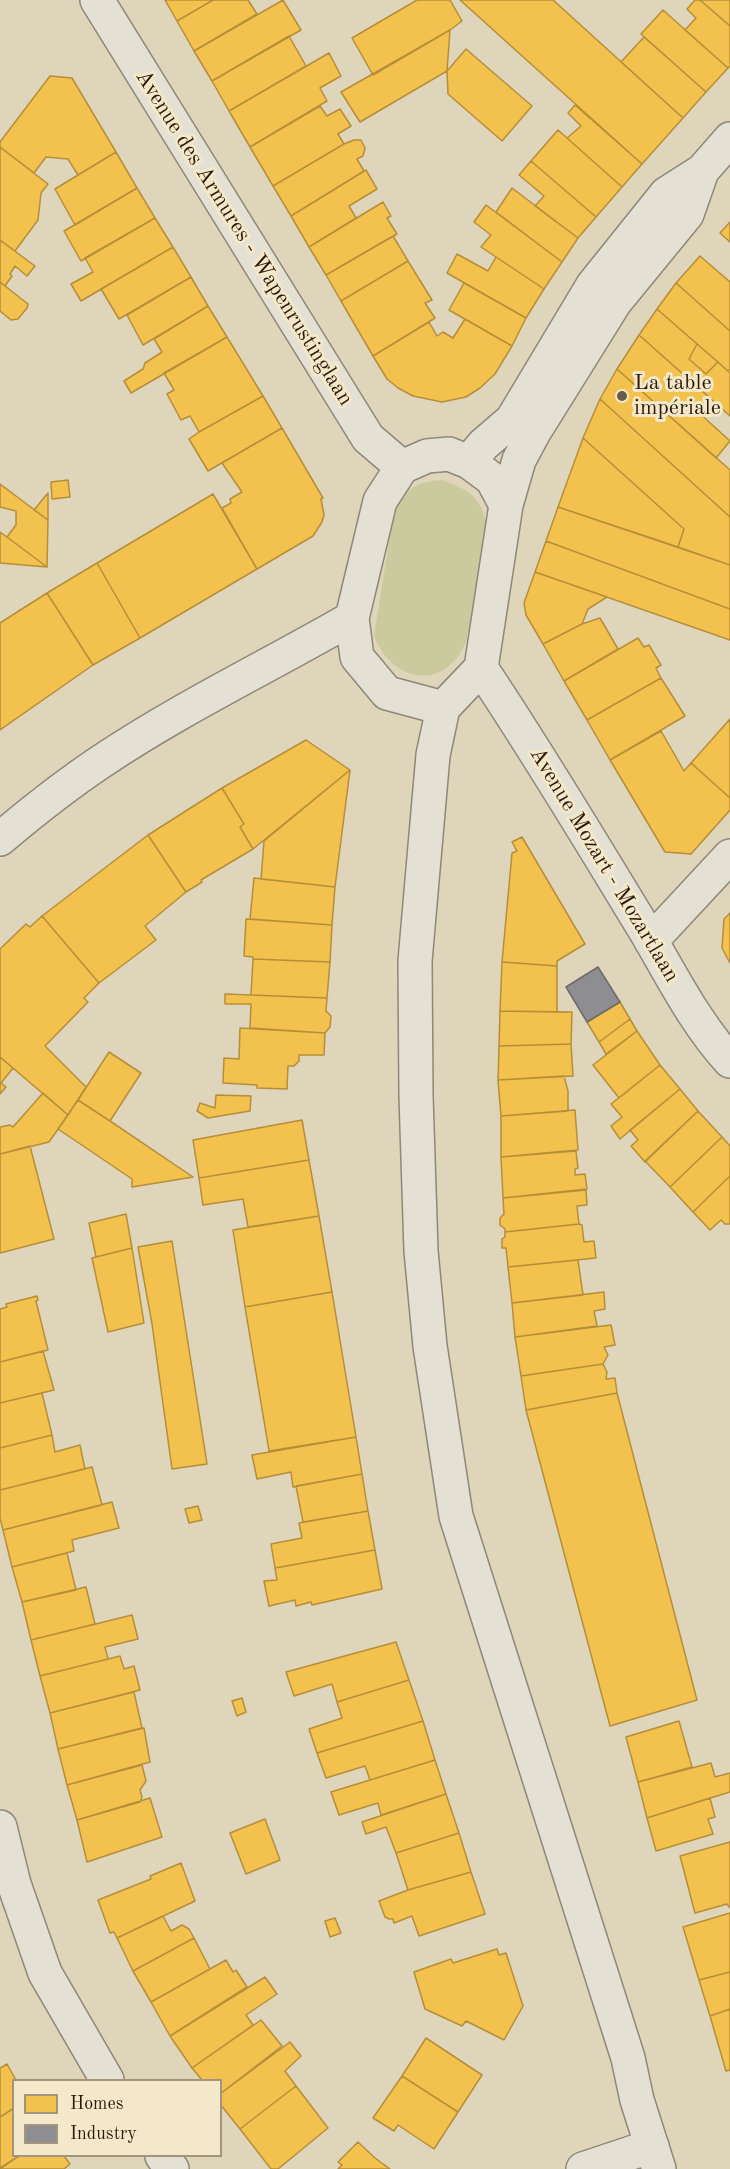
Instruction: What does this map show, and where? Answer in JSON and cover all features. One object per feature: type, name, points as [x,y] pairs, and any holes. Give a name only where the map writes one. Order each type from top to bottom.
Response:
[{"type":"street","name":"Avenue des Armures - Wapenrustinglaan","points":[[97,0],[368,438],[402,467]]},
{"type":"street","points":[[469,462],[483,445],[512,420],[593,285],[644,221],[666,194],[702,171],[730,139]]},
{"type":"street","points":[[583,2169],[656,2157],[637,2100],[628,2058],[456,1516],[430,1346],[421,1251],[415,961],[433,755],[443,708],[481,668],[506,505],[519,460],[615,302],[687,214],[702,171]]},
{"type":"street","points":[[443,708],[387,693],[357,657],[352,618],[380,501],[402,467],[427,456],[449,454],[469,462],[492,479],[506,505]]},
{"type":"street","points":[[0,839],[35,809],[102,761],[176,716],[352,618]]},
{"type":"street","name":"Avenue Mozart - Mozartlaan","points":[[481,668],[518,723],[681,994],[730,1061]]},
{"type":"street","points":[[651,941],[730,856]]},
{"type":"street","points":[[0,1827],[14,1884],[45,1973],[105,2079]]},
{"type":"street","points":[[163,2157],[172,2169]]},
{"type":"shaded area","points":[[442,480],[461,488],[474,497],[482,511],[488,530],[466,642],[456,658],[445,669],[432,675],[418,675],[405,672],[393,664],[382,652],[374,636],[395,505],[405,493],[415,486]]},
{"type":"building: Homes","points":[[165,0],[213,0],[177,21]]},
{"type":"building: Homes","points":[[213,0],[248,0],[257,14],[194,51],[177,21]]},
{"type":"building: Homes","points":[[283,0],[301,30],[212,81],[194,51]]},
{"type":"building: Homes","points":[[417,0],[450,0],[462,21],[373,75],[352,38]]},
{"type":"building: Homes","points":[[460,0],[553,0],[683,118],[642,164]]},
{"type":"building: Homes","points":[[695,0],[700,0],[730,26],[730,66],[728,68],[685,30],[696,18],[687,9]]},
{"type":"building: Homes","points":[[700,0],[730,0],[730,26]]},
{"type":"building: Homes","points":[[663,10],[728,68],[706,92],[641,34]]},
{"type":"building: Homes","points":[[450,30],[447,71],[360,122],[341,92]]},
{"type":"building: Homes","points":[[289,36],[306,66],[229,111],[212,81]]},
{"type":"building: Homes","points":[[644,37],[706,92],[683,118],[621,62]]},
{"type":"building: Homes","points":[[466,49],[532,106],[502,141],[448,94],[447,71]]},
{"type":"building: Homes","points":[[329,53],[341,76],[320,88],[327,101],[250,147],[229,111]]},
{"type":"building: Homes","points":[[50,76],[72,78],[116,152],[78,175],[68,159],[46,157],[34,173],[0,147],[0,142]]},
{"type":"building: Homes","points":[[575,105],[642,164],[622,187],[567,138],[581,126],[568,113]]},
{"type":"building: Homes","points":[[320,106],[327,116],[340,109],[351,126],[338,134],[344,144],[273,186],[250,147]]},
{"type":"building: Homes","points":[[558,130],[622,187],[596,217],[531,161]]},
{"type":"building: Homes","points":[[354,140],[361,140],[365,148],[363,156],[357,159],[364,171],[291,216],[273,186]]},
{"type":"building: Homes","points":[[0,147],[48,184],[41,193],[38,220],[15,251],[0,240]]},
{"type":"building: Homes","points":[[116,152],[137,188],[75,225],[55,189]]},
{"type":"building: Homes","points":[[531,161],[596,217],[578,238],[535,206],[544,196],[519,175]]},
{"type":"building: Homes","points":[[366,170],[377,189],[349,206],[356,218],[309,247],[291,216]]},
{"type":"building: Homes","points":[[137,188],[155,218],[81,261],[64,231]]},
{"type":"building: Homes","points":[[512,188],[578,238],[562,262],[496,212]]},
{"type":"building: Homes","points":[[383,202],[391,216],[387,218],[397,234],[326,275],[309,247]]},
{"type":"building: Homes","points":[[486,205],[562,262],[544,289],[481,247],[491,235],[474,222]]},
{"type":"building: Homes","points":[[155,218],[173,247],[81,301],[71,284],[93,272],[85,258]]},
{"type":"building: Homes","points":[[730,222],[730,242],[720,233]]},
{"type":"building: Homes","points":[[393,236],[408,261],[341,301],[326,275]]},
{"type":"building: Homes","points":[[0,240],[35,266],[27,276],[15,266],[5,286],[0,282]]},
{"type":"building: Homes","points":[[173,247],[191,277],[119,319],[101,289]]},
{"type":"building: Homes","points":[[457,254],[488,271],[496,257],[544,289],[526,318],[447,273]]},
{"type":"building: Homes","points":[[700,256],[730,282],[730,331],[676,283]]},
{"type":"building: Homes","points":[[408,261],[432,300],[425,303],[435,318],[373,356],[341,301]]},
{"type":"building: Homes","points":[[191,277],[208,306],[143,345],[127,315]]},
{"type":"building: Homes","points":[[0,282],[28,304],[18,319],[11,320],[0,311]]},
{"type":"building: Homes","points":[[464,283],[526,318],[512,346],[449,310]]},
{"type":"building: Homes","points":[[676,283],[730,331],[730,369],[728,371],[657,309]]},
{"type":"building: Homes","points":[[208,306],[227,337],[131,393],[124,381],[143,369],[145,363],[162,352],[154,339]]},
{"type":"building: Homes","points":[[657,309],[697,344],[689,359],[706,374],[718,362],[730,373],[730,416],[639,335]]},
{"type":"building: Homes","points":[[465,319],[512,346],[495,374],[466,397],[442,402],[413,396],[387,379],[373,356],[429,322],[437,336],[443,332],[453,338]]},
{"type":"building: Homes","points":[[639,335],[709,397],[697,411],[730,441],[716,458],[617,369]]},
{"type":"building: Homes","points":[[227,337],[263,396],[199,432],[190,416],[181,420],[167,394],[174,390],[164,373]]},
{"type":"building: Homes","points":[[697,344],[718,362],[706,374],[689,359]]},
{"type":"building: Homes","points":[[617,369],[730,470],[730,517],[600,399]]},
{"type":"building: Homes","points":[[263,396],[282,428],[208,471],[189,439]]},
{"type":"building: Homes","points":[[600,399],[730,517],[730,565],[678,547],[684,529],[583,438]]},
{"type":"building: Homes","points":[[282,428],[323,498],[321,499],[324,515],[313,536],[257,569],[222,508],[231,503],[230,499],[242,492],[222,463]]},
{"type":"building: Homes","points":[[583,438],[684,529],[678,547],[558,507]]},
{"type":"building: Homes","points":[[68,480],[70,497],[52,499],[51,482]]},
{"type":"building: Homes","points":[[0,484],[48,520],[47,567],[7,537],[16,525],[16,511],[0,507]]},
{"type":"building: Homes","points":[[48,493],[48,520],[34,510]]},
{"type":"building: Homes","points":[[213,494],[257,569],[140,638],[97,563]]},
{"type":"building: Homes","points":[[558,507],[730,565],[730,609],[546,541]]},
{"type":"building: Homes","points":[[0,532],[7,537],[47,567],[0,563]]},
{"type":"building: Homes","points":[[546,541],[730,609],[730,640],[535,572]]},
{"type":"building: Homes","points":[[97,563],[140,638],[93,665],[47,593]]},
{"type":"building: Homes","points":[[535,572],[607,597],[588,609],[582,624],[543,644],[526,615],[524,603]]},
{"type":"building: Homes","points":[[47,593],[93,665],[0,730],[0,623]]},
{"type":"building: Homes","points":[[600,618],[618,649],[564,681],[543,644],[582,624]]},
{"type":"building: Homes","points":[[638,638],[644,647],[649,645],[661,665],[656,668],[661,678],[587,720],[564,681]]},
{"type":"building: Homes","points":[[661,678],[685,716],[610,760],[587,720]]},
{"type":"building: Homes","points":[[730,719],[730,798],[691,763]]},
{"type":"building: Homes","points":[[661,731],[684,771],[691,763],[730,798],[730,810],[691,854],[665,852],[610,760]]},
{"type":"building: Homes","points":[[306,740],[350,770],[253,849],[240,827],[244,824],[222,788]]},
{"type":"building: Homes","points":[[350,770],[335,887],[261,879],[264,841]]},
{"type":"building: Homes","points":[[222,788],[244,824],[240,827],[253,849],[201,880],[202,882],[186,892],[148,835]]},
{"type":"building: Homes","points":[[148,835],[186,892],[145,926],[156,940],[99,983],[42,916]]},
{"type":"building: Homes","points":[[522,837],[585,944],[557,961],[557,966],[502,962],[512,853],[517,851],[512,842]]},
{"type":"building: Homes","points":[[254,878],[335,887],[332,925],[250,919]]},
{"type":"building: Homes","points":[[730,913],[730,963],[722,948],[724,919]]},
{"type":"building: Homes","points":[[42,916],[99,983],[84,998],[88,1002],[45,1046],[86,1087],[68,1115],[0,1057],[0,949],[26,924],[30,927]]},
{"type":"building: Homes","points":[[246,919],[332,925],[330,962],[253,959],[253,957],[244,956]]},
{"type":"building: Homes","points":[[253,959],[330,962],[327,998],[251,995]]},
{"type":"building: Homes","points":[[502,962],[557,966],[557,1012],[500,1011]]},
{"type":"building: Homes","points":[[225,994],[327,998],[326,1011],[331,1016],[330,1027],[325,1033],[250,1028],[251,1004],[225,1004]]},
{"type":"building: Homes","points":[[620,1002],[630,1019],[599,1042],[587,1022]]},
{"type":"building: Homes","points":[[500,1011],[572,1012],[571,1044],[499,1046]]},
{"type":"building: Homes","points":[[630,1019],[637,1031],[606,1054],[599,1042]]},
{"type":"building: Homes","points":[[240,1028],[325,1033],[324,1055],[299,1055],[299,1061],[294,1066],[288,1066],[287,1089],[257,1088],[257,1085],[223,1083],[224,1058],[239,1059]]},
{"type":"building: Homes","points":[[637,1031],[660,1065],[619,1098],[593,1065]]},
{"type":"building: Homes","points":[[571,1044],[573,1076],[498,1080],[499,1046]]},
{"type":"building: Homes","points":[[109,1052],[141,1073],[110,1121],[78,1100]]},
{"type":"building: Homes","points":[[0,1057],[13,1068],[1,1083],[6,1087],[0,1094]]},
{"type":"building: Homes","points":[[660,1065],[680,1089],[620,1139],[611,1126],[622,1117],[611,1104]]},
{"type":"building: Homes","points":[[564,1076],[568,1091],[568,1111],[501,1116],[498,1080]]},
{"type":"building: Homes","points":[[680,1089],[698,1111],[645,1162],[631,1146],[638,1140],[630,1130]]},
{"type":"building: Homes","points":[[43,1093],[68,1115],[49,1142],[0,1154],[0,1127],[10,1125],[13,1127]]},
{"type":"building: Homes","points":[[216,1095],[251,1096],[250,1111],[208,1118],[197,1111],[200,1103],[215,1108]]},
{"type":"building: Homes","points":[[78,1100],[193,1177],[132,1187],[132,1179],[58,1129]]},
{"type":"building: Homes","points":[[575,1110],[578,1150],[501,1157],[501,1116]]},
{"type":"building: Homes","points":[[698,1111],[722,1137],[670,1187],[645,1161]]},
{"type":"building: Homes","points":[[302,1120],[309,1160],[199,1178],[193,1140]]},
{"type":"building: Homes","points":[[722,1137],[730,1146],[730,1176],[693,1212],[670,1187]]},
{"type":"building: Homes","points":[[30,1146],[54,1239],[0,1253],[0,1154]]},
{"type":"building: Homes","points":[[576,1151],[578,1168],[575,1169],[575,1175],[585,1174],[587,1189],[503,1198],[501,1157]]},
{"type":"building: Homes","points":[[309,1160],[319,1216],[248,1227],[243,1199],[203,1205],[199,1178]]},
{"type":"building: Homes","points":[[730,1176],[730,1224],[725,1224],[721,1220],[710,1230],[693,1212]]},
{"type":"building: Homes","points":[[586,1190],[587,1205],[577,1206],[579,1224],[505,1232],[500,1225],[500,1218],[504,1214],[503,1198]]},
{"type":"building: Homes","points":[[126,1214],[132,1248],[96,1257],[89,1223]]},
{"type":"building: Homes","points":[[319,1216],[332,1292],[245,1307],[233,1230]]},
{"type":"building: Homes","points":[[582,1225],[584,1242],[594,1241],[596,1258],[508,1267],[506,1248],[502,1248],[505,1232]]},
{"type":"building: Homes","points":[[172,1241],[207,1464],[172,1469],[152,1324],[138,1247]]},
{"type":"building: Homes","points":[[132,1248],[144,1323],[108,1332],[92,1258]]},
{"type":"building: Homes","points":[[578,1260],[583,1295],[512,1303],[508,1267]]},
{"type":"building: Homes","points":[[332,1292],[356,1437],[269,1451],[245,1307]]},
{"type":"building: Homes","points":[[604,1292],[605,1309],[594,1311],[597,1326],[515,1337],[512,1303]]},
{"type":"building: Homes","points":[[37,1296],[36,1301],[48,1350],[0,1362],[0,1309],[7,1307],[6,1304]]},
{"type":"building: Homes","points":[[611,1325],[615,1345],[604,1347],[608,1355],[603,1364],[521,1376],[515,1337]]},
{"type":"building: Homes","points":[[43,1351],[54,1390],[0,1403],[0,1362]]},
{"type":"building: Homes","points":[[603,1364],[607,1372],[606,1379],[615,1378],[617,1393],[526,1410],[521,1376]]},
{"type":"building: Homes","points":[[42,1393],[52,1435],[0,1448],[0,1403]]},
{"type":"building: Homes","points":[[617,1393],[697,1700],[610,1726],[526,1410]]},
{"type":"building: Homes","points":[[52,1435],[55,1452],[80,1445],[85,1469],[0,1490],[0,1448]]},
{"type":"building: Homes","points":[[356,1437],[362,1474],[293,1487],[291,1472],[257,1479],[252,1455]]},
{"type":"building: Homes","points":[[92,1467],[102,1505],[3,1530],[0,1518],[0,1490]]},
{"type":"building: Homes","points":[[362,1474],[368,1511],[303,1522],[296,1486]]},
{"type":"building: Homes","points":[[112,1502],[119,1528],[72,1540],[74,1551],[12,1567],[3,1530]]},
{"type":"building: Homes","points":[[198,1506],[202,1520],[189,1523],[185,1509]]},
{"type":"building: Homes","points":[[368,1511],[375,1550],[275,1568],[271,1544],[302,1538],[299,1523]]},
{"type":"building: Homes","points":[[375,1550],[382,1589],[312,1605],[311,1602],[296,1606],[295,1600],[269,1606],[264,1581],[277,1580],[275,1568]]},
{"type":"building: Homes","points":[[67,1553],[76,1590],[22,1602],[12,1567]]},
{"type":"building: Homes","points":[[86,1587],[95,1624],[31,1640],[22,1602]]},
{"type":"building: Homes","points":[[132,1615],[138,1639],[105,1647],[108,1659],[40,1676],[31,1640]]},
{"type":"building: Homes","points":[[396,1642],[409,1680],[337,1702],[332,1684],[294,1696],[286,1672]]},
{"type":"building: Homes","points":[[120,1656],[124,1669],[134,1666],[140,1690],[50,1713],[40,1676]]},
{"type":"building: Homes","points":[[409,1680],[423,1721],[317,1753],[309,1729],[342,1718],[337,1702]]},
{"type":"building: Homes","points":[[134,1692],[142,1728],[58,1749],[50,1713]]},
{"type":"building: Homes","points":[[242,1698],[246,1712],[237,1716],[232,1701]]},
{"type":"building: Homes","points":[[423,1721],[435,1760],[370,1780],[365,1766],[326,1778],[317,1753]]},
{"type":"building: Homes","points":[[679,1721],[692,1767],[638,1782],[626,1737]]},
{"type":"building: Homes","points":[[144,1728],[150,1762],[67,1785],[58,1749]]},
{"type":"building: Homes","points":[[435,1760],[446,1794],[381,1815],[378,1803],[339,1815],[331,1792]]},
{"type":"building: Homes","points":[[711,1763],[715,1777],[730,1773],[730,1792],[647,1818],[638,1782]]},
{"type":"building: Homes","points":[[142,1765],[146,1781],[140,1790],[142,1797],[140,1802],[77,1820],[67,1785]]},
{"type":"building: Homes","points":[[446,1794],[459,1833],[396,1853],[386,1827],[366,1834],[362,1822]]},
{"type":"building: Homes","points":[[150,1798],[162,1837],[87,1862],[77,1820]]},
{"type":"building: Homes","points":[[710,1798],[715,1817],[708,1819],[713,1834],[656,1851],[647,1818]]},
{"type":"building: Homes","points":[[265,1819],[280,1860],[246,1874],[230,1833]]},
{"type":"building: Homes","points":[[459,1833],[471,1872],[408,1890],[396,1853]]},
{"type":"building: Homes","points":[[730,1842],[730,1908],[727,1904],[695,1913],[680,1856]]},
{"type":"building: Homes","points":[[181,1863],[195,1901],[117,1938],[114,1932],[110,1933],[98,1900],[151,1879],[150,1876]]},
{"type":"building: Homes","points":[[471,1872],[485,1914],[419,1936],[412,1916],[394,1923],[393,1919],[385,1917],[379,1901]]},
{"type":"building: Homes","points":[[730,1913],[730,1972],[699,1980],[683,1927]]},
{"type":"building: Homes","points":[[163,1916],[171,1931],[182,1925],[189,1929],[194,1938],[133,1971],[117,1938]]},
{"type":"building: Homes","points":[[335,1918],[341,1933],[330,1937],[325,1921]]},
{"type":"building: Homes","points":[[194,1938],[210,1969],[151,2002],[133,1971]]},
{"type":"building: Homes","points":[[497,1949],[499,1955],[506,1953],[523,2006],[504,2040],[466,2021],[462,2026],[425,2009],[414,1972],[451,1959],[453,1963]]},
{"type":"building: Homes","points":[[226,1960],[233,1972],[236,1970],[247,1987],[170,2036],[151,2002]]},
{"type":"building: Homes","points":[[730,1972],[730,2009],[710,2016],[699,1980]]},
{"type":"building: Homes","points":[[265,1977],[277,1994],[246,2015],[253,2025],[192,2068],[170,2036]]},
{"type":"building: Homes","points":[[730,2009],[730,2070],[726,2071],[710,2016]]},
{"type":"building: Homes","points":[[261,2020],[282,2046],[222,2092],[222,2079],[201,2079],[192,2068]]},
{"type":"building: Homes","points":[[426,2038],[482,2075],[458,2112],[402,2076]]},
{"type":"building: Homes","points":[[290,2042],[301,2056],[285,2071],[296,2086],[240,2129],[222,2106],[222,2093]]},
{"type":"building: Homes","points":[[7,2064],[15,2079],[12,2079],[12,2109],[0,2117],[0,2068]]},
{"type":"building: Homes","points":[[402,2076],[458,2112],[434,2149],[398,2125],[394,2131],[373,2118]]},
{"type":"building: Homes","points":[[296,2086],[328,2128],[278,2169],[271,2169],[240,2129]]},
{"type":"building: Homes","points":[[12,2109],[12,2157],[17,2157],[0,2168],[0,2117]]},
{"type":"building: Homes","points":[[358,2142],[390,2169],[338,2169],[342,2165],[338,2162]]},
{"type":"building: Homes","points":[[18,2157],[65,2157],[70,2164],[64,2169],[0,2169]]},
{"type":"building: Industry","points":[[598,967],[620,1002],[587,1022],[566,987]]},
{"type":"place","name":"La table impériale","points":[[622,396]]}]
